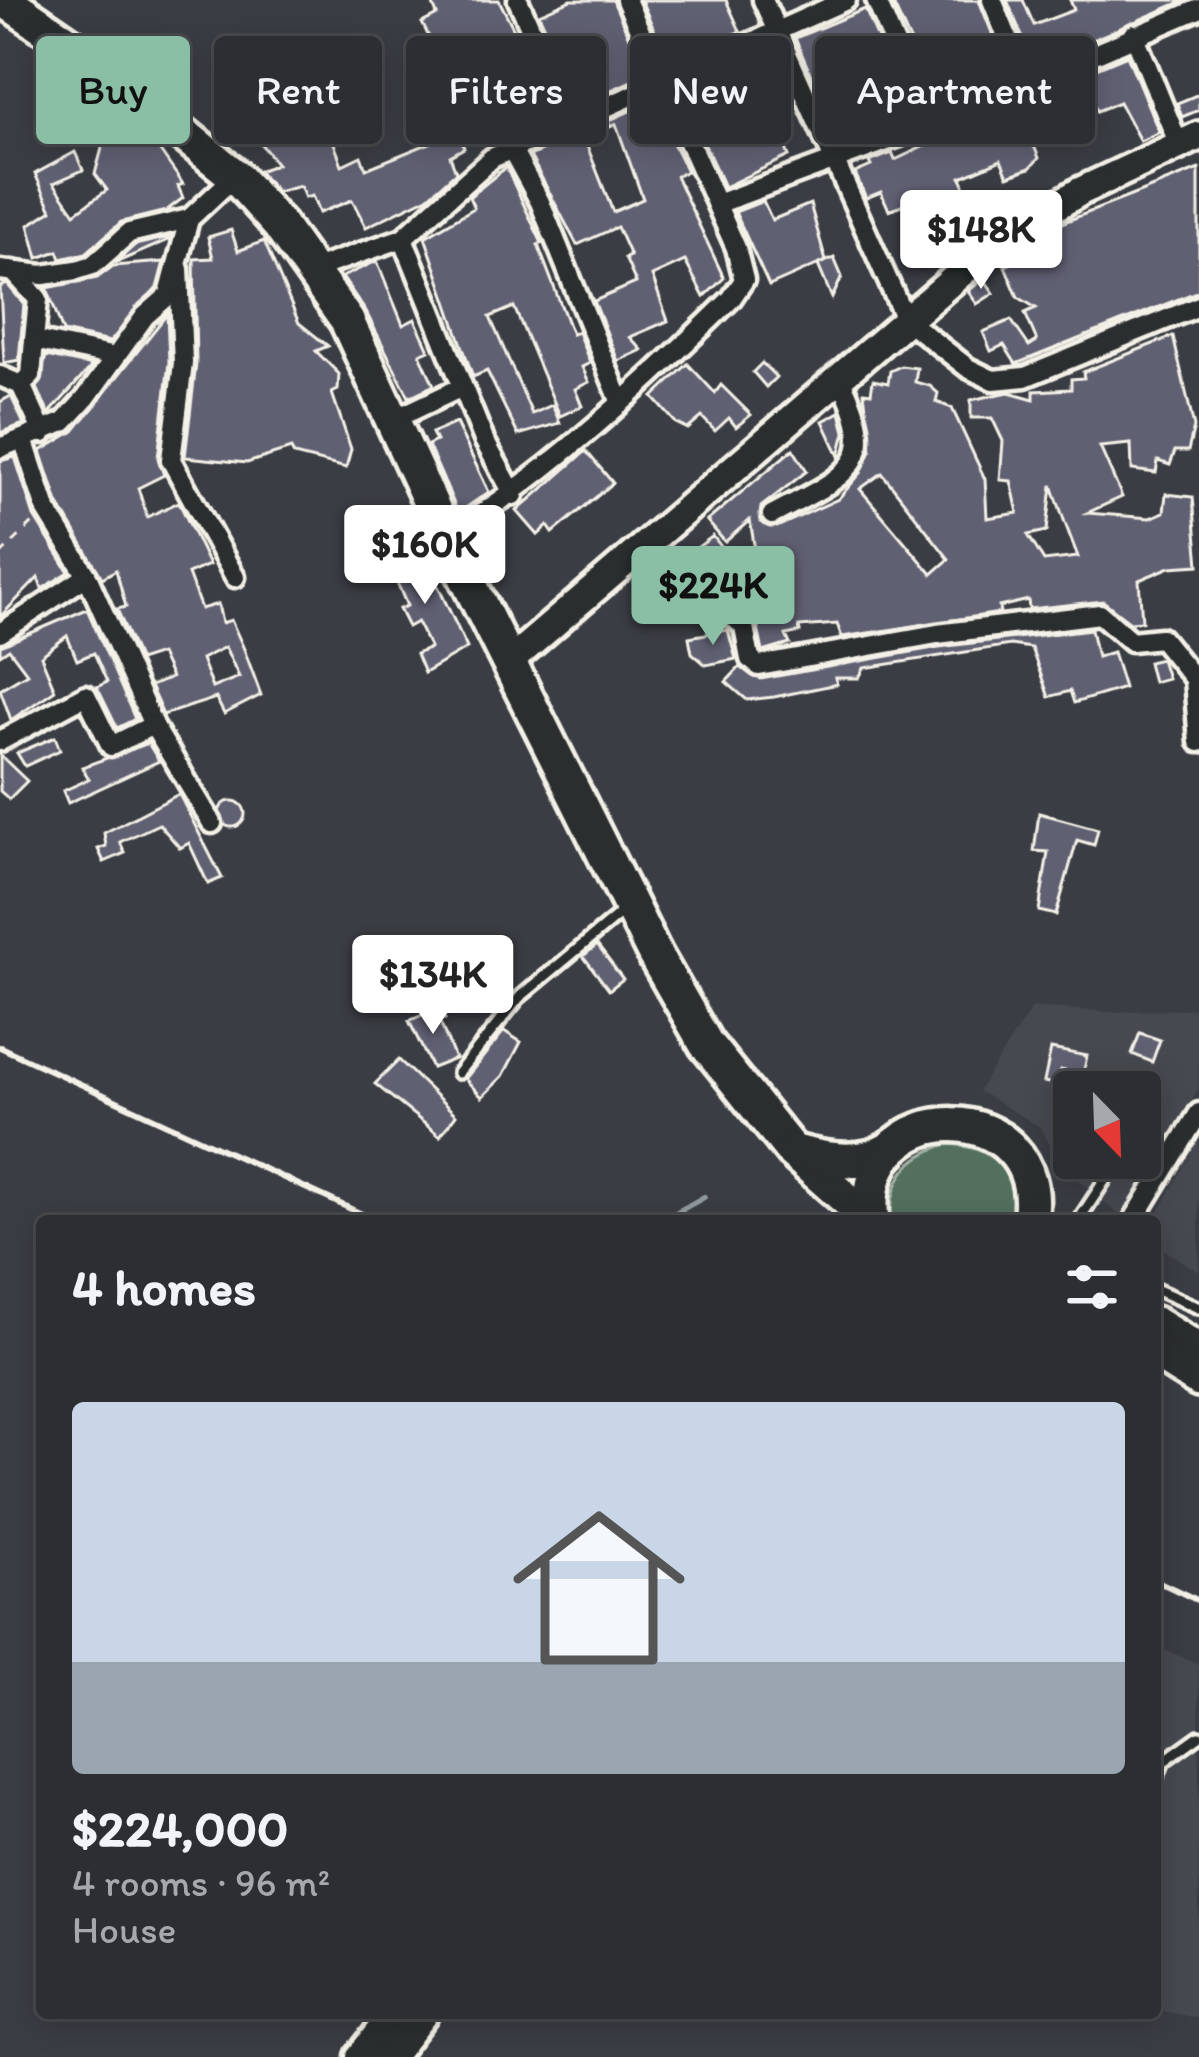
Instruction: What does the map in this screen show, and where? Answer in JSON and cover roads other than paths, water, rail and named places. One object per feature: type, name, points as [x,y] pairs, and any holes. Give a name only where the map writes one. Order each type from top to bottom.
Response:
[{"type":"highway","points":[[5,0],[87,56],[235,176],[279,225],[347,321],[446,537],[631,906],[706,1044],[792,1151],[865,1215]]},
{"type":"highway","points":[[792,1151],[847,1160],[883,1154],[934,1125],[977,1126],[1002,1140],[1021,1161],[1031,1204]]},
{"type":"highway","points":[[872,1215],[876,1172],[896,1144]]},
{"type":"highway","points":[[1161,1328],[1199,1351]]},
{"type":"highway","points":[[1161,1356],[1199,1380]]},
{"type":"main road","points":[[509,662],[905,319],[1038,214],[1189,140]]},
{"type":"main road","points":[[362,2057],[391,2019]]},
{"type":"main road","points":[[388,2057],[417,2019]]},
{"type":"street","points":[[518,0],[534,36]]},
{"type":"street","points":[[626,0],[643,36]]},
{"type":"street","points":[[763,0],[905,319],[980,374],[1009,381],[1199,306]]},
{"type":"street","points":[[763,36],[846,0]]},
{"type":"street","points":[[876,0],[891,36]]},
{"type":"street","points":[[992,0],[1006,36]]},
{"type":"street","points":[[1095,50],[1189,7]]},
{"type":"street","points":[[1134,34],[1189,140]]},
{"type":"street","points":[[309,271],[403,238],[479,168],[529,144]]},
{"type":"street","points":[[446,537],[514,495],[621,403],[740,290],[741,260],[691,144]]},
{"type":"street","points":[[717,204],[880,144]]},
{"type":"street","points":[[513,152],[540,202],[621,403]]},
{"type":"street","points":[[7,270],[76,270],[94,265],[129,233],[189,219],[235,176]]},
{"type":"street","points":[[0,448],[64,422],[145,316],[169,295],[189,219]]},
{"type":"street","points":[[403,238],[462,387],[514,495]]},
{"type":"street","points":[[179,266],[184,363],[171,460],[235,577]]},
{"type":"street","points":[[7,270],[38,299],[31,376],[21,385]]},
{"type":"street","points":[[34,340],[115,357]]},
{"type":"street","points":[[0,376],[21,385]]},
{"type":"street","points":[[772,515],[830,482],[860,449],[862,426],[839,377]]},
{"type":"street","points":[[21,385],[46,509],[87,576],[153,725],[212,823]]},
{"type":"street","points":[[393,420],[462,387]]},
{"type":"street","points":[[0,633],[87,576]]},
{"type":"street","points":[[707,592],[744,627],[750,659],[759,666],[937,634],[1100,614],[1131,641],[1160,638],[1194,679],[1199,742]]},
{"type":"street","points":[[0,741],[86,695],[111,746],[153,725]]},
{"type":"street","points":[[1137,1215],[1197,1121]]},
{"type":"lane","points":[[458,1073],[519,998],[631,906]]},
{"type":"lane","points":[[1082,1215],[1106,1180]]},
{"type":"lane","points":[[1161,1292],[1199,1308]]},
{"type":"lane","points":[[1161,1768],[1199,1736]]},
{"type":"waterway","points":[[672,1215],[704,1197]]},
{"type":"railway","points":[[0,1047],[364,1215]]},
{"type":"railway","points":[[1161,1583],[1199,1601]]}]
